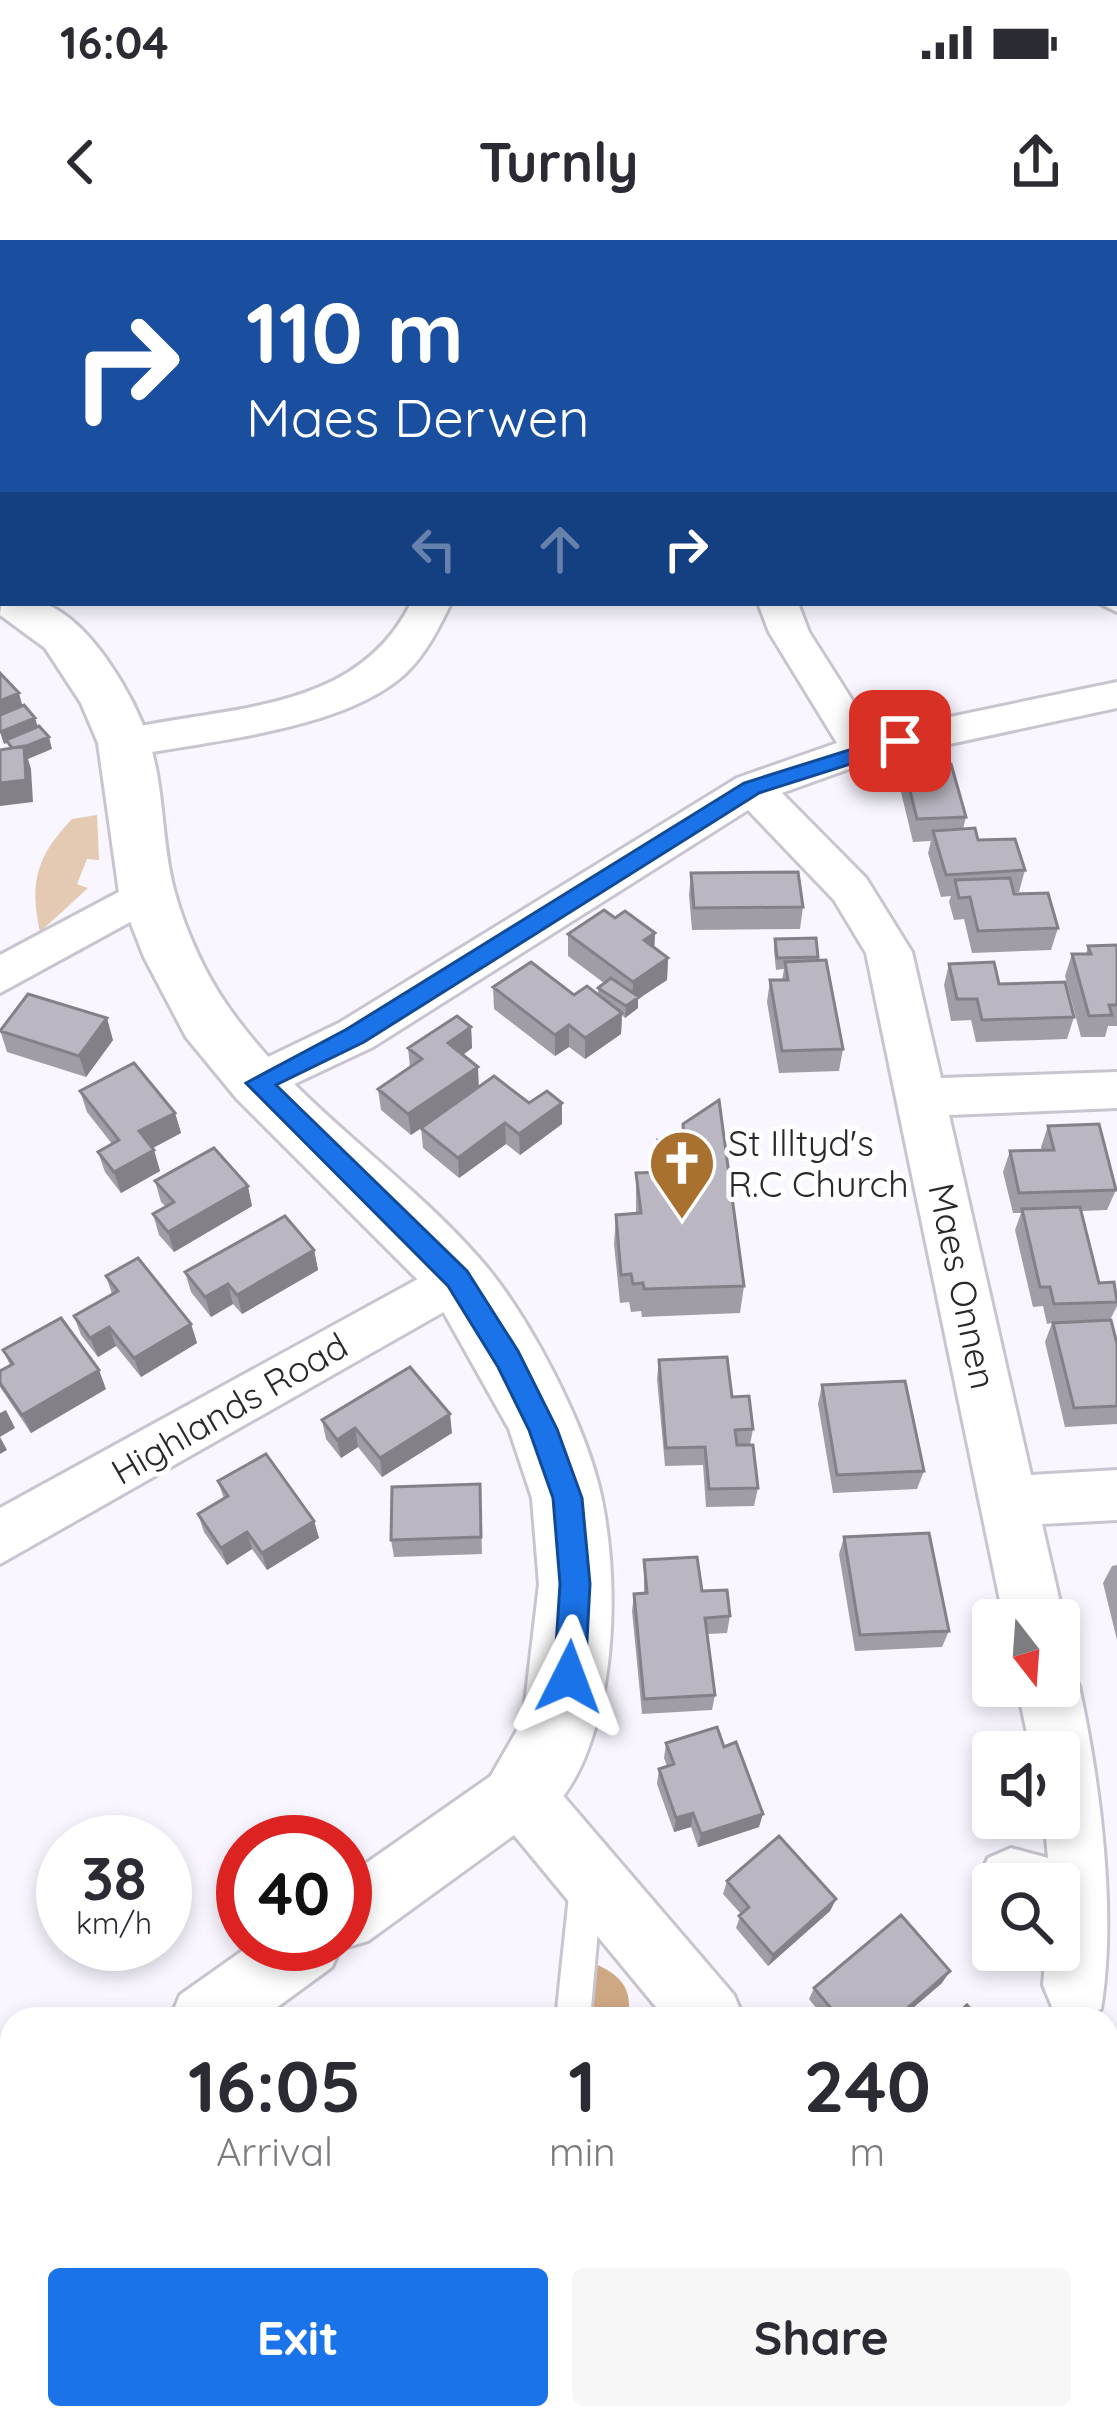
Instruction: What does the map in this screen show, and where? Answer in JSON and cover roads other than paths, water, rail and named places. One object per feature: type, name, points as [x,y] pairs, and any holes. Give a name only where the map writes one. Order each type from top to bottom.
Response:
[{"type":"street","points":[[18,606],[62,638],[91,675],[124,742],[147,892],[172,957],[207,1022],[258,1083],[458,1278],[508,1359],[543,1429],[567,1498],[575,1584],[569,1677],[558,1732],[520,1793],[372,1899]]},
{"type":"street","points":[[124,742],[342,692],[384,670],[415,636],[430,606]]},
{"type":"street","points":[[779,606],[789,632],[862,749]]},
{"type":"street","points":[[258,1083],[356,1035],[752,788],[862,749],[1117,695]]},
{"type":"street","name":"Maes Onnen","points":[[752,788],[873,919],[889,952],[1030,1599]]},
{"type":"street","points":[[0,976],[147,892]]},
{"type":"street","points":[[922,1096],[1117,1090]]},
{"type":"street","name":"Highlands Road","points":[[0,1538],[458,1278]]},
{"type":"street","points":[[1010,1501],[1117,1495]]},
{"type":"street","points":[[1052,1707],[1077,1823],[1058,1863]]},
{"type":"street","points":[[520,1793],[700,2007]]},
{"type":"street","points":[[220,2007],[271,1971]]},
{"type":"street","points":[[1073,1971],[1077,1985]]},
{"type":"lane","points":[[574,2007],[588,1871]]},
{"type":"place","name":"St Illtyd's R.C Church","points":[[682,1222]]}]
